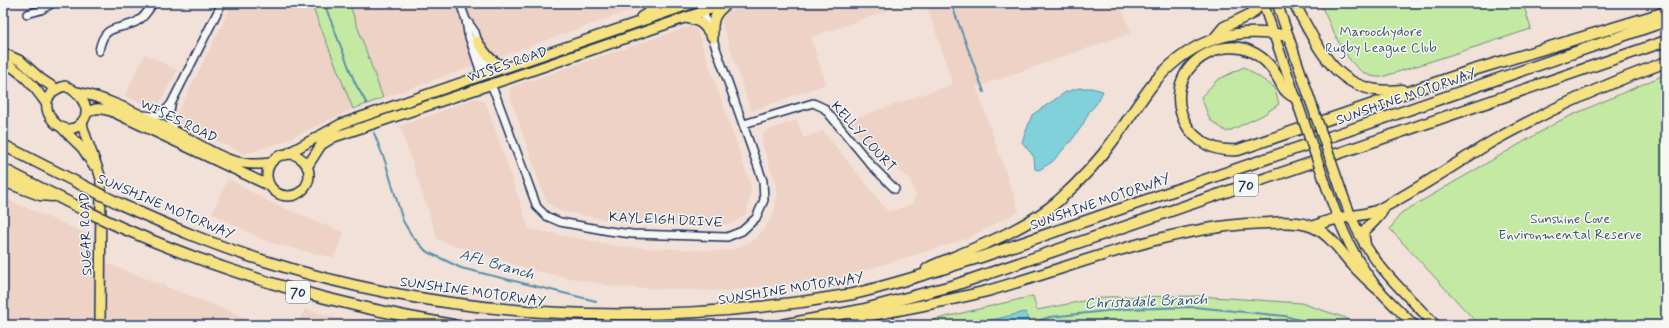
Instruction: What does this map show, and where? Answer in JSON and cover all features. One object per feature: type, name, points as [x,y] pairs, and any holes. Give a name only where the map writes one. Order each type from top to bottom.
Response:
[{"type":"highway","points":[[1214,39],[1224,27],[1251,14],[1262,3]]},
{"type":"highway","points":[[1294,3],[1326,59],[1341,76],[1363,88],[1378,91],[1422,88]]},
{"type":"highway","points":[[1296,98],[1285,91],[1274,72],[1263,60],[1250,51],[1223,48],[1210,52],[1192,64],[1182,82],[1179,102],[1184,122],[1196,137],[1212,147],[1232,151],[1251,147],[1513,58],[1666,12]]},
{"type":"highway","name":"SUNSHINE MOTORWAY","points":[[3,146],[120,204],[226,248],[263,261],[326,279],[430,302],[517,314],[591,318],[708,315],[742,312],[814,301],[851,294],[918,277],[1666,21]]},
{"type":"highway","points":[[918,277],[932,266],[1024,224],[1057,202],[1094,166],[1152,86],[1183,54],[1214,39],[1240,32],[1274,33],[1288,36]]},
{"type":"highway","name":"70","points":[[782,325],[892,303],[955,285],[1666,41]]},
{"type":"highway","points":[[1313,227],[1320,222],[1338,217],[1364,215],[1384,207],[1492,142],[1540,116],[1612,83],[1666,62]]},
{"type":"highway","name":"70","points":[[3,169],[120,227],[197,259],[283,288],[387,314],[453,325]]},
{"type":"highway","points":[[3,181],[40,195],[56,196]]},
{"type":"highway","points":[[1364,245],[1363,232],[1382,213],[1384,207]]},
{"type":"highway","points":[[823,318],[840,320],[942,302],[1188,231],[1224,226],[1264,223],[1298,223],[1313,227],[1328,236],[1368,281],[1380,291]]},
{"type":"main road","points":[[630,25],[652,10],[673,3]]},
{"type":"main road","name":"WISES ROAD","points":[[285,155],[341,124],[694,3]]},
{"type":"main road","points":[[713,38],[712,27],[715,16],[729,3]]},
{"type":"main road","name":"WISES ROAD","points":[[307,167],[321,145],[334,137],[491,85],[684,18],[702,7],[729,3]]},
{"type":"main road","points":[[1262,3],[1274,33],[1329,194],[1351,247],[1380,291],[1414,325]]},
{"type":"main road","points":[[1277,3],[1341,190],[1364,245],[1376,261],[1435,325]]},
{"type":"main road","points":[[684,18],[695,19],[702,24],[713,38]]},
{"type":"main road","points":[[477,41],[494,62],[509,66]]},
{"type":"main road","points":[[3,53],[21,61],[41,80],[56,88]]},
{"type":"main road","points":[[3,62],[14,68],[31,83],[46,103]]},
{"type":"main road","name":"KAYLEIGH DRIVE","points":[[485,75],[491,85]]},
{"type":"main road","points":[[84,119],[76,128],[69,130],[63,129],[52,119],[47,111],[46,103],[49,95],[56,88],[65,86],[76,92],[85,107],[84,133],[96,160],[101,179],[101,204]]},
{"type":"main road","name":"WISES ROAD","points":[[76,92],[96,96],[135,113],[176,132],[226,159],[248,165],[270,163]]},
{"type":"main road","name":"WISES ROAD","points":[[84,119],[92,110],[99,108],[111,112],[270,186]]},
{"type":"main road","name":"SUGAR ROAD","points":[[63,129],[84,149],[92,163],[96,178]]},
{"type":"main road","points":[[285,155],[297,157],[307,167],[309,179],[307,186],[296,194],[283,194],[270,186],[266,176],[270,163],[274,159],[285,155]]},
{"type":"main road","name":"SUGAR ROAD","points":[[100,325],[101,204]]},
{"type":"street","points":[[27,14],[41,10],[53,3]]},
{"type":"street","points":[[99,51],[101,41],[106,33],[114,28],[131,24],[139,20],[153,3]]},
{"type":"street","points":[[135,113],[150,116],[158,115],[167,109],[171,104],[222,3]]},
{"type":"street","points":[[460,3],[466,20],[468,34],[485,75]]},
{"type":"street","name":"KAYLEIGH DRIVE","points":[[491,85],[537,207],[546,216],[560,222],[632,234],[727,237],[742,231],[756,218],[764,200],[763,181],[702,7]]},
{"type":"street","points":[[466,20],[474,32],[485,75]]},
{"type":"street","name":"KELLY COURT","points":[[744,124],[812,103],[824,108],[872,166],[895,188]]},
{"type":"street","points":[[171,104],[169,116],[176,132]]},
{"type":"street","name":"SUGAR ROAD","points":[[96,178],[101,204]]},
{"type":"shaded area","points":[[233,3],[284,3],[296,8],[311,3],[353,109],[282,142],[244,154],[178,122],[176,116]]},
{"type":"shaded area","points":[[349,3],[651,3],[383,98]]},
{"type":"shaded area","points":[[755,3],[910,3],[811,37],[826,84],[751,111],[722,23],[723,17],[729,12]]},
{"type":"shaded area","points":[[926,3],[1120,3],[1131,33],[976,87],[1019,211],[966,239],[836,279],[723,291],[617,287],[535,271],[438,240],[400,126],[477,98],[485,102],[487,106],[529,229],[622,247],[721,251],[735,249],[752,241],[765,229],[774,213],[778,193],[762,143],[762,137],[769,130],[797,120],[803,138],[823,131],[888,212],[912,204],[916,195],[909,177],[877,157],[847,121],[953,84]]},
{"type":"shaded area","points":[[691,26],[695,28],[698,33],[749,181],[751,191],[747,212],[740,219],[730,224],[718,226],[626,223],[561,211],[554,208],[548,203],[544,195],[510,96],[510,89],[514,86]]},
{"type":"shaded area","points":[[145,54],[177,70],[159,104],[153,108],[125,96]]},
{"type":"shaded area","points":[[228,179],[270,202],[344,233],[334,258],[268,242],[212,213]]},
{"type":"shaded area","points":[[3,198],[92,236],[91,257],[264,325],[3,325]]},
{"type":"shaded area","points":[[305,309],[362,325],[297,325]]},
{"type":"green space","points":[[311,3],[349,3],[383,98],[353,109]]},
{"type":"green space","name":"Maroochydore Rugby League Club","points":[[1320,3],[1523,3],[1531,29],[1382,77],[1371,76],[1360,70],[1351,62],[1336,38]]},
{"type":"green space","points":[[1244,67],[1274,87],[1279,104],[1263,115],[1227,132],[1210,120],[1201,97],[1217,80]]},
{"type":"green space","name":"Sunshine Cove Environmental Reserve","points":[[1666,74],[1666,324],[1585,325],[1559,322],[1550,325],[1479,325],[1390,229],[1401,213],[1561,120]]},
{"type":"green space","points":[[1033,296],[1037,310],[1104,297],[1198,296],[1301,303],[1346,318],[1356,325],[912,325]]},
{"type":"water","points":[[1079,88],[1091,88],[1103,91],[1097,103],[1089,112],[1082,126],[1071,141],[1052,162],[1039,170],[1035,169],[1034,157],[1022,142],[1032,115],[1066,92]]},
{"type":"water","points":[[1025,312],[1033,325],[971,325]]},
{"type":"waterway","name":"AFL Branch","points":[[324,3],[355,83],[367,104]]},
{"type":"waterway","points":[[951,3],[984,92]]},
{"type":"waterway","name":"AFL Branch","points":[[374,133],[385,161],[403,221],[412,236],[426,251],[461,268],[596,301]]},
{"type":"waterway","name":"Christadale Branch","points":[[1024,325],[1050,317],[1125,309],[1194,307],[1285,316],[1317,325]]}]
